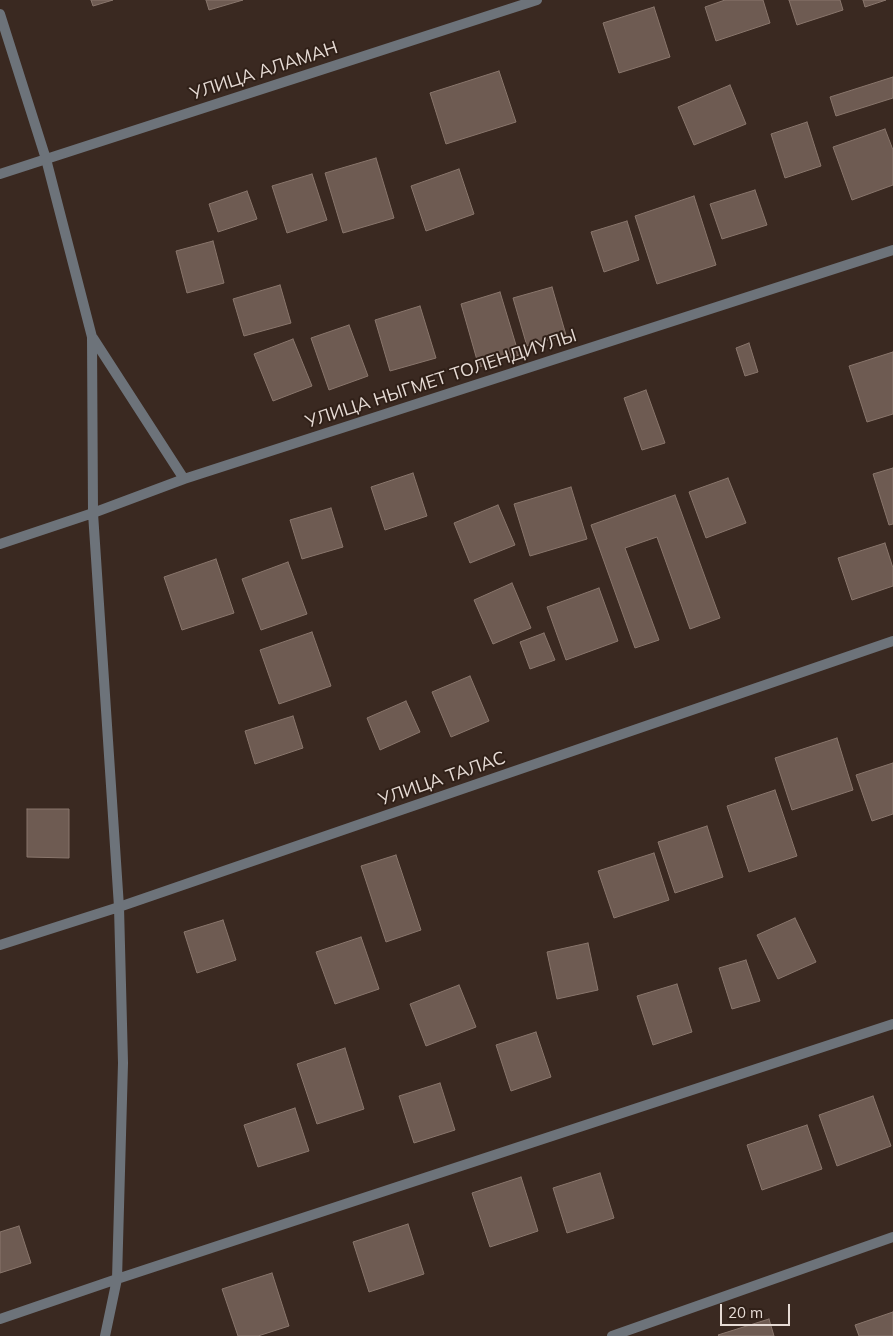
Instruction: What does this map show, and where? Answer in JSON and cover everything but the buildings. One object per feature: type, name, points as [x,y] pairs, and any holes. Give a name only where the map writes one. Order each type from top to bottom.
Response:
[{"type":"street","name":"УЛИЦА АЛАМАН","points":[[0,174],[537,0]]},
{"type":"street","points":[[0,14],[46,159],[92,337],[93,513],[119,907],[123,1063],[117,1279],[105,1336]]},
{"type":"street","name":"УЛИЦА НЫГМЕТ ТОЛЕНДИУЛЫ","points":[[0,544],[93,513],[184,479],[893,250]]},
{"type":"street","points":[[92,337],[184,479]]},
{"type":"street","name":"УЛИЦА ТАЛАС","points":[[0,945],[119,907],[893,641]]},
{"type":"street","points":[[0,1319],[893,1024]]},
{"type":"street","points":[[612,1336],[893,1237]]}]
